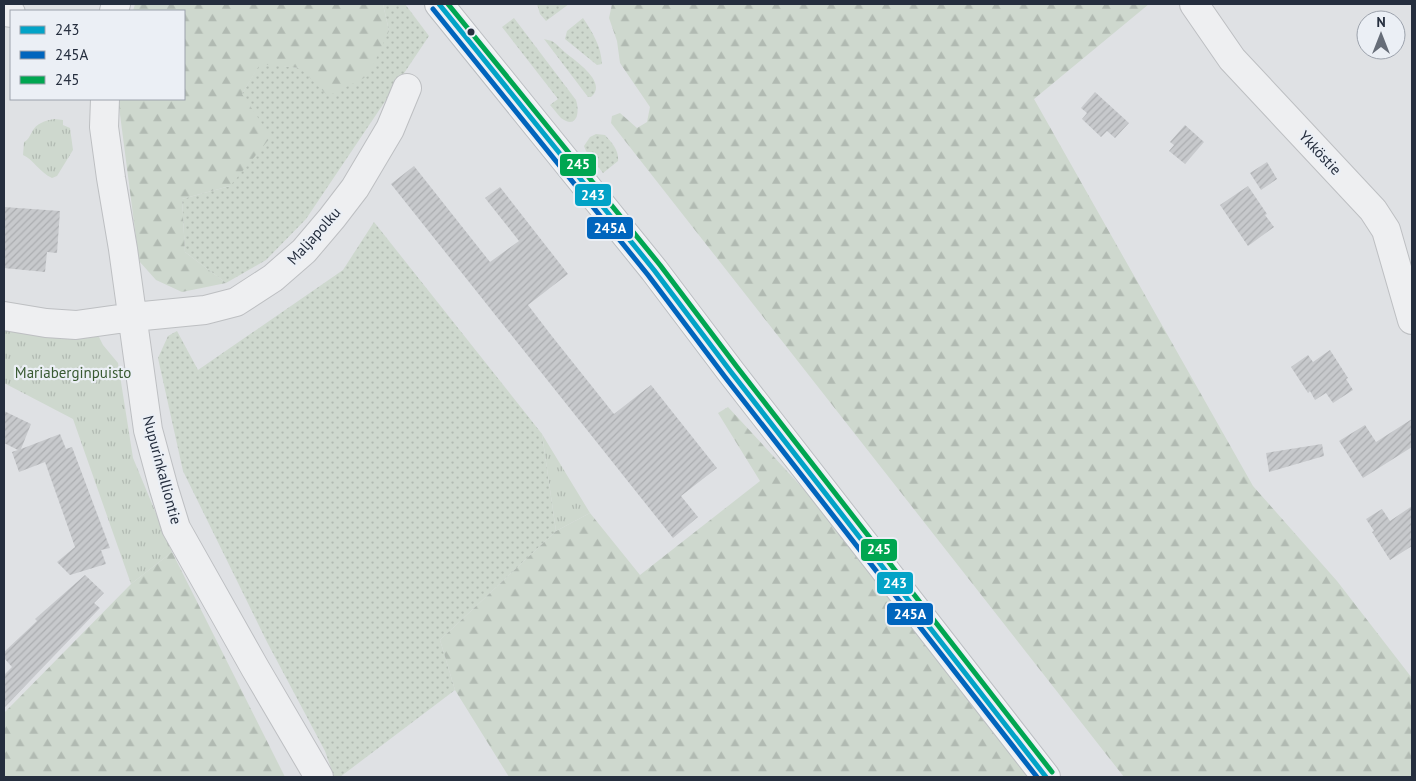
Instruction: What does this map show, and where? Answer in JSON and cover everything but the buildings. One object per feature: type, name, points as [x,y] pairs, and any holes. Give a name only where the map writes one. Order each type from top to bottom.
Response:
[{"type":"main road","points":[[439,4],[654,270],[730,372],[1046,777]]},
{"type":"street","name":"Ykköstie","points":[[1194,4],[1232,59],[1373,210],[1386,230],[1412,320]]},
{"type":"street","name":"Maljapolku","points":[[4,316],[46,323],[76,325],[205,310],[236,302],[273,278],[304,251],[355,188],[390,129],[407,88]]},
{"type":"street","name":"Nupurinkalliontie","points":[[105,100],[104,127],[148,430],[176,528],[255,668],[320,777]]},
{"type":"green space","points":[[135,4],[383,4],[389,31],[368,76],[328,96],[300,68],[260,64],[242,94],[271,137],[230,186],[182,199],[185,252],[226,283],[182,292],[156,280],[139,261],[118,100],[185,100],[185,10],[133,10]]},
{"type":"green space","points":[[383,4],[405,4],[429,36],[306,219],[266,260],[226,283],[185,252],[182,199],[230,186],[242,94],[260,63],[300,68],[389,31]]},
{"type":"green space","points":[[537,4],[569,4],[546,21],[540,14]]},
{"type":"green space","points":[[612,4],[1149,4],[1034,99],[1253,486],[1337,581],[1412,678],[1412,777],[1124,777],[611,123],[612,116],[620,113],[637,128],[647,122],[650,107],[620,63],[617,41],[609,18]]},
{"type":"green space","points":[[514,18],[576,100],[578,110],[574,121],[566,121],[561,118],[550,105],[558,99],[502,27]]},
{"type":"green space","points":[[583,18],[596,40],[602,64],[597,65],[565,39],[567,31]]},
{"type":"green space","points":[[544,39],[554,42],[594,79],[596,86],[591,97],[588,97]]},
{"type":"green space","points":[[54,119],[63,120],[63,125],[70,128],[73,150],[57,176],[52,178],[23,155],[24,142],[36,126]]},
{"type":"green space","points":[[596,134],[605,135],[617,153],[618,161],[603,173],[584,146],[590,137]]},
{"type":"green space","points":[[374,222],[542,434],[556,531],[440,640],[455,690],[340,777],[334,777],[325,751],[267,642],[183,471],[158,358],[168,336],[177,331],[198,370],[343,270]]},
{"type":"green space","name":"Mariaberginpuisto","points":[[4,325],[96,331],[103,345],[118,363],[133,458],[172,552],[131,584],[73,419],[4,383]]},
{"type":"green space","points":[[728,407],[833,521],[1030,777],[509,777],[455,690],[440,640],[556,531],[590,513],[640,575],[760,481],[718,413]]},
{"type":"green space","points":[[542,434],[590,513],[556,531]]},
{"type":"green space","points":[[172,552],[285,777],[4,777],[4,713],[131,584]]},
{"type":"transit line","name":"243","points":[[439,4],[654,270],[1046,777]]},
{"type":"transit line","name":"245","points":[[448,4],[660,265],[1052,772]]},
{"type":"transit line","name":"245A","points":[[433,9],[648,275],[725,377],[1037,777]]}]
